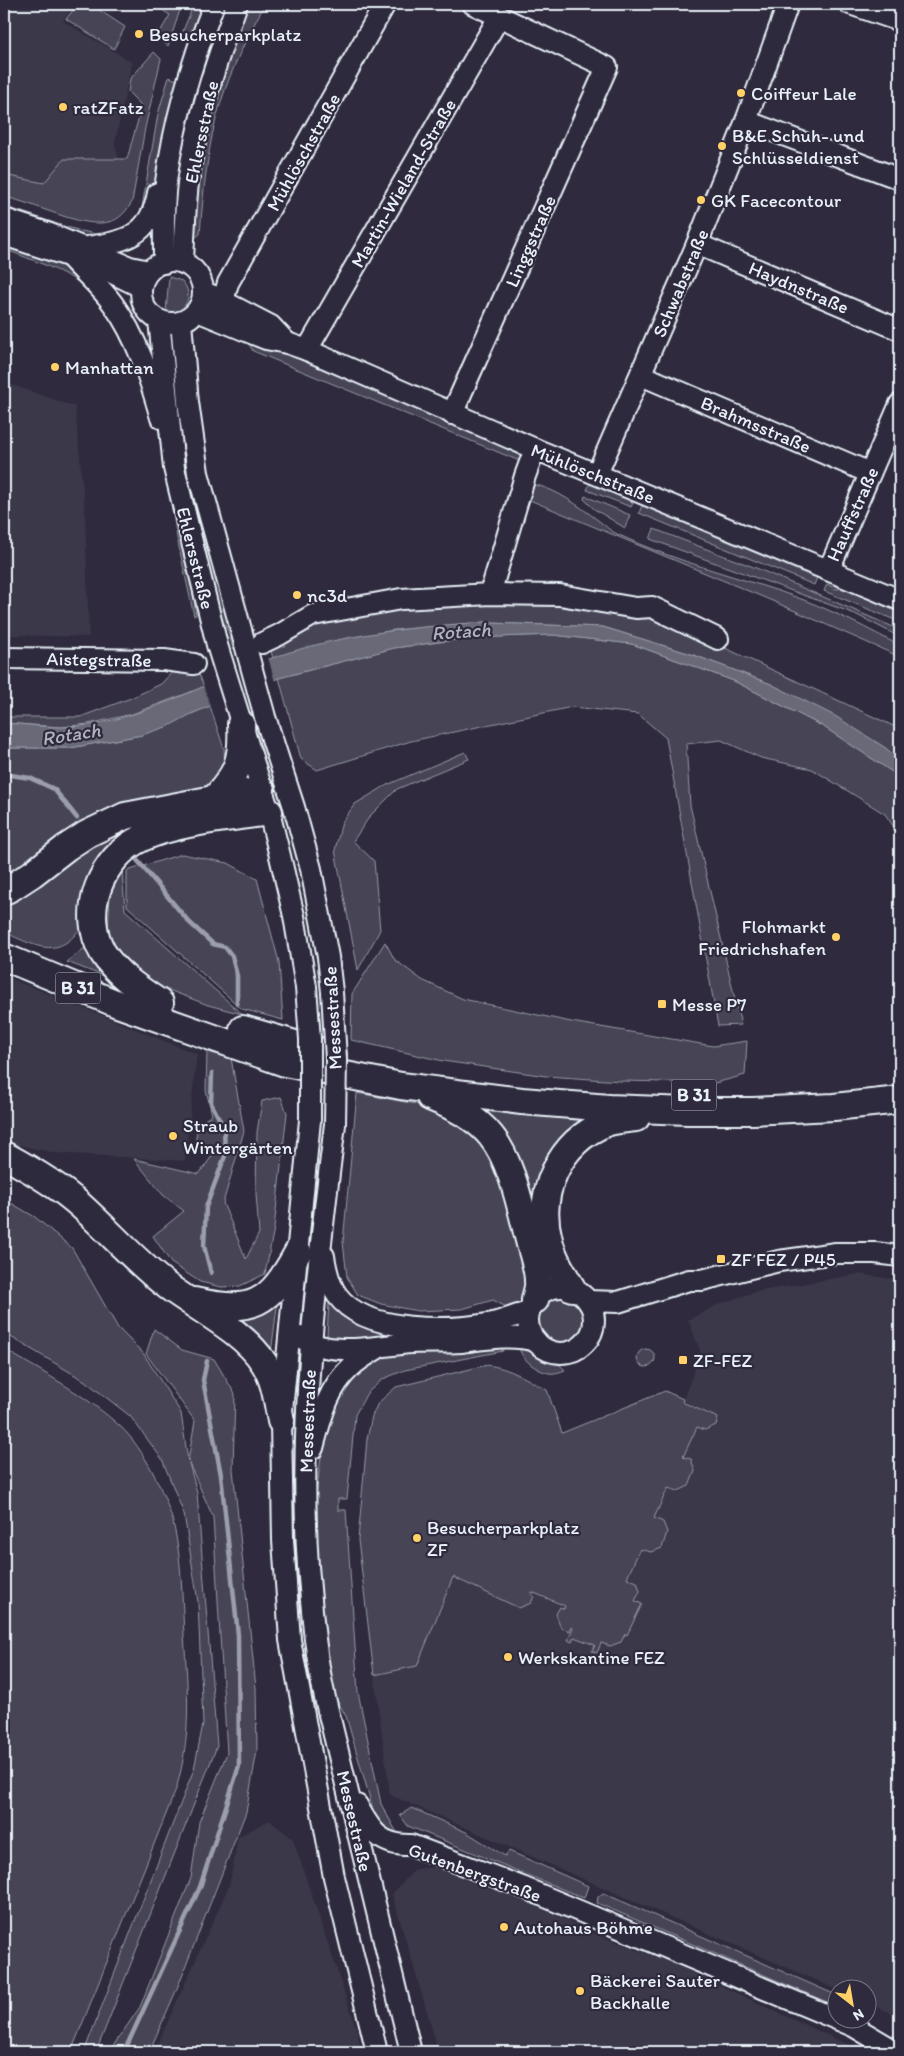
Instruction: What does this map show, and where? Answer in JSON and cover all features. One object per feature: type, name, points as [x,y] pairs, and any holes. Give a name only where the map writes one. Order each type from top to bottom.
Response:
[{"type":"main road","points":[[160,1003],[116,970],[103,953],[96,938],[93,917],[100,881],[107,866],[118,854],[143,838],[220,809],[253,720]]},
{"type":"main road","points":[[4,891],[12,888],[67,847],[110,822],[150,810],[220,809],[274,803]]},
{"type":"main road","name":"B 31","points":[[4,943],[118,990],[292,1045],[367,1064],[488,1082],[569,1091],[653,1095],[778,1094],[900,1085]]},
{"type":"main road","name":"B 31","points":[[4,957],[116,1003],[285,1062],[401,1086],[522,1101],[609,1108],[688,1111],[753,1111],[834,1107],[900,1100]]},
{"type":"main road","points":[[401,1086],[459,1110],[491,1136],[501,1152],[513,1183],[535,1265],[538,1281],[532,1306]]},
{"type":"main road","points":[[580,1295],[554,1256],[548,1239],[546,1223],[547,1193],[559,1163],[570,1148],[581,1138],[604,1124],[615,1120],[688,1111]]},
{"type":"main road","points":[[4,1155],[44,1178],[78,1203],[143,1266],[249,1344],[264,1363],[275,1388],[281,1421]]},
{"type":"main road","points":[[188,1300],[221,1307],[251,1305],[276,1286],[287,1272],[298,1252]]},
{"type":"street","name":"Ehlersstraße","points":[[159,271],[166,183],[171,152],[192,63],[214,4]]},
{"type":"street","name":"Ehlersstraße","points":[[159,271],[188,183],[199,124],[216,65],[237,4]]},
{"type":"street","name":"Mühlöschstraße","points":[[222,302],[228,283],[312,138],[386,4]]},
{"type":"street","points":[[472,4],[499,17]]},
{"type":"street","name":"Schwabstraße","points":[[597,474],[697,244],[746,121],[788,4]]},
{"type":"street","points":[[850,4],[900,22]]},
{"type":"street","name":"Linggstraße","points":[[452,414],[608,67],[499,17]]},
{"type":"street","name":"Martin-Wieland-Straße","points":[[307,350],[499,17]]},
{"type":"street","points":[[76,253],[114,243],[137,233],[151,218],[157,198],[175,103],[192,63]]},
{"type":"street","points":[[746,121],[900,179]]},
{"type":"street","points":[[4,218],[50,234],[76,253],[100,288],[114,304],[136,345],[156,401],[174,468]]},
{"type":"street","points":[[4,235],[130,267],[159,271],[190,267],[199,278],[203,291],[201,302],[189,316],[164,322],[152,316],[144,305],[159,271]]},
{"type":"street","name":"Haydnstraße","points":[[697,244],[900,330]]},
{"type":"street","name":"Mühlöschstraße","points":[[203,291],[271,326],[287,342]]},
{"type":"street","name":"Ehlersstraße","points":[[189,316],[188,402],[198,473],[252,641],[253,720],[274,803]]},
{"type":"street","name":"Mühlöschstraße","points":[[189,316],[266,339],[287,342],[535,449],[828,568],[900,600]]},
{"type":"street","name":"Ehlersstraße","points":[[159,320],[174,468],[217,645],[287,786],[274,803]]},
{"type":"street","name":"Brahmsstraße","points":[[641,375],[870,474]]},
{"type":"street","name":"Hauffstraße","points":[[828,568],[834,560],[900,404]]},
{"type":"street","points":[[490,594],[525,476],[535,449]]},
{"type":"street","points":[[252,641],[279,635],[313,615],[401,599],[490,594],[560,595],[636,608],[652,607],[718,639]]},
{"type":"street","name":"Aistegstraße","points":[[4,658],[164,660],[194,664]]},
{"type":"street","name":"Messestraße","points":[[274,803],[280,856],[294,916],[306,987],[310,1039],[310,1120],[281,1421],[283,1540],[290,1640],[334,1877],[377,2052]]},
{"type":"street","name":"Messestraße","points":[[274,803],[311,869],[328,957],[336,1059],[334,1124],[310,1345],[305,1478],[312,1617],[317,1663],[411,2052]]},
{"type":"street","points":[[220,809],[253,825],[261,831],[280,856]]},
{"type":"street","points":[[321,1239],[326,1273],[337,1295],[355,1312],[381,1323],[410,1327],[492,1323],[532,1306],[550,1289],[559,1287],[580,1295],[618,1302],[689,1280],[702,1280],[779,1261],[836,1253],[874,1253],[900,1256]]},
{"type":"street","points":[[594,1325],[621,1311],[687,1291],[702,1280]]},
{"type":"street","points":[[290,1324],[298,1335],[310,1345],[341,1349],[414,1343],[450,1343],[512,1337],[536,1341],[549,1350],[568,1352],[579,1347],[587,1340],[594,1325],[592,1308],[580,1295]]},
{"type":"street","points":[[532,1306],[530,1327],[536,1341]]},
{"type":"street","points":[[305,1478],[324,1408],[331,1392],[351,1367],[380,1346]]},
{"type":"street","name":"Gutenbergstraße","points":[[348,1790],[363,1817],[374,1832],[386,1842],[411,1845],[492,1875],[853,2026],[897,2052]]},
{"type":"shaded area","name":"ratZFatz","points":[[4,4],[74,4],[63,21],[132,62],[115,143],[121,170],[120,198],[4,185]]},
{"type":"shaded area","points":[[78,4],[90,4],[125,27],[114,49],[66,19]]},
{"type":"shaded area","points":[[153,4],[182,4],[168,46],[157,37],[170,15]]},
{"type":"shaded area","points":[[194,4],[204,4],[189,36],[182,33]]},
{"type":"shaded area","points":[[222,4],[232,4],[178,238],[171,239],[177,175],[188,111],[199,69]]},
{"type":"shaded area","points":[[247,4],[265,4],[235,64],[216,117],[207,167],[200,234],[196,237],[194,236],[196,190],[203,145],[217,91]]},
{"type":"shaded area","points":[[154,52],[161,59],[145,128],[132,202],[124,213],[112,221],[101,223],[88,222],[59,215],[4,197],[4,175],[44,183],[64,159],[127,159],[142,106],[128,92],[130,79]]},
{"type":"shaded area","points":[[169,77],[177,80],[150,208],[141,213],[158,114]]},
{"type":"shaded area","points":[[4,207],[81,231],[107,235],[95,238],[83,236],[4,210]]},
{"type":"shaded area","points":[[4,244],[63,266],[90,290],[59,271],[4,249]]},
{"type":"shaded area","points":[[169,277],[182,281],[188,292],[188,298],[183,307],[173,312],[166,312]]},
{"type":"shaded area","points":[[244,336],[518,452],[522,462],[253,351]]},
{"type":"shaded area","points":[[170,348],[179,348],[237,646],[233,649],[228,631],[214,602],[191,508],[175,400]]},
{"type":"shaded area","points":[[4,382],[75,407],[85,510],[89,637],[4,635]]},
{"type":"shaded area","points":[[156,414],[193,594],[196,615],[194,616],[177,538]]},
{"type":"shaded area","points":[[591,481],[634,501],[631,507],[587,490]]},
{"type":"shaded area","points":[[532,484],[559,494],[612,531],[640,544],[686,562],[804,600],[865,627],[900,646],[900,657],[770,600],[525,498]]},
{"type":"shaded area","points":[[585,496],[630,515],[625,528],[594,509],[584,499]]},
{"type":"shaded area","points":[[643,503],[818,575],[814,585],[639,513]]},
{"type":"shaded area","points":[[654,529],[756,568],[891,626],[900,630],[900,637],[855,614],[650,539]]},
{"type":"shaded area","points":[[827,584],[836,589],[843,588],[900,613],[900,622],[824,591]]},
{"type":"shaded area","points":[[533,604],[658,617],[900,729],[900,760],[884,747],[771,684],[691,654],[603,627],[485,622],[394,630],[346,639],[273,658],[270,648],[313,621],[392,607]]},
{"type":"shaded area","points":[[553,635],[632,644],[734,681],[824,727],[900,777],[900,836],[885,814],[812,769],[761,758],[721,740],[686,744],[690,805],[741,1025],[718,1026],[666,738],[638,714],[572,707],[411,741],[317,770],[301,759],[279,678],[394,648],[469,638]]},
{"type":"shaded area","points":[[197,668],[204,687],[132,714],[88,724],[61,727],[4,723],[4,717],[80,717],[131,698],[161,684],[175,669]]},
{"type":"shaded area","points":[[210,706],[224,749],[225,763],[212,792],[4,880],[4,748],[70,748],[142,735]]},
{"type":"shaded area","points":[[465,752],[469,759],[397,789],[370,816],[353,841],[374,861],[380,930],[358,970],[335,850],[342,822],[355,804],[387,785]]},
{"type":"shaded area","points":[[144,818],[85,921],[76,934],[67,942],[49,948],[28,943],[4,932],[4,901],[79,852]]},
{"type":"shaded area","points":[[182,854],[228,863],[257,879],[279,962],[283,1020],[242,1009],[127,906],[127,871]]},
{"type":"shaded area","points":[[122,870],[125,910],[242,1014],[208,1005],[137,978],[122,961],[108,932],[110,895]]},
{"type":"shaded area","points":[[385,942],[395,960],[422,980],[463,999],[571,1022],[713,1046],[747,1041],[745,1075],[715,1083],[621,1081],[546,1076],[443,1061],[351,1040],[352,994]]},
{"type":"shaded area","points":[[87,946],[114,980],[67,962]]},
{"type":"shaded area","points":[[4,976],[197,1054],[185,1161],[55,1153],[4,1142]]},
{"type":"shaded area","points":[[207,1052],[231,1058],[244,1131],[223,1203],[246,1259],[259,1233],[256,1194],[257,1132],[262,1101],[281,1097],[287,1113],[274,1228],[265,1274],[240,1286],[221,1287],[200,1282],[171,1263],[153,1236],[184,1211],[163,1195],[134,1159],[199,1174],[215,1152],[195,1144],[198,1124],[212,1115],[206,1090]]},
{"type":"shaded area","points":[[357,1093],[432,1107],[488,1143],[527,1259],[527,1297],[512,1310],[493,1300],[462,1309],[418,1311],[381,1304],[358,1295],[347,1277],[343,1242]]},
{"type":"shaded area","points":[[470,1103],[600,1116],[548,1168],[562,1280],[546,1285]]},
{"type":"shaded area","points":[[4,1199],[35,1217],[72,1248],[118,1328],[143,1353],[181,1413],[188,1461],[195,1421],[146,1354],[154,1329],[182,1350],[214,1359],[235,1394],[233,1469],[256,1688],[257,1751],[246,1812],[176,1991],[149,2052],[109,2052],[140,2007],[191,1878],[199,1822],[227,1753],[213,1517],[189,1463],[197,1493],[217,1746],[96,2052],[84,2052],[194,1769],[203,1724],[198,1602],[184,1514],[162,1459],[130,1416],[85,1381],[4,1333]]},
{"type":"shaded area","points":[[859,1274],[900,1280],[900,2010],[896,2015],[876,2007],[876,1978],[826,1978],[826,1985],[390,1795],[374,1675],[417,1665],[453,1577],[519,1608],[531,1592],[565,1607],[564,1609],[571,1627],[574,1628],[574,1636],[595,1646],[592,1651],[597,1652],[601,1643],[635,1601],[637,1582],[627,1579],[640,1549],[663,1522],[654,1518],[668,1487],[678,1491],[689,1486],[695,1471],[683,1457],[697,1427],[705,1430],[716,1425],[718,1418],[682,1402],[701,1353],[688,1320],[717,1305],[754,1292]]},
{"type":"shaded area","points":[[556,1296],[566,1296],[575,1300],[581,1306],[585,1320],[581,1334],[575,1340],[566,1344],[556,1344],[547,1340],[541,1334],[537,1325],[537,1315],[541,1306],[547,1300]]},
{"type":"shaded area","points":[[274,1301],[277,1307],[270,1361],[222,1318]]},
{"type":"shaded area","points":[[329,1302],[457,1332],[368,1340],[332,1339],[327,1335]]},
{"type":"shaded area","points":[[501,1343],[503,1351],[405,1370],[383,1379],[367,1393],[355,1415],[347,1499],[338,1499],[338,1510],[346,1510],[358,1692],[381,1804],[396,1831],[387,1834],[381,1828],[375,1816],[346,1716],[332,1692],[321,1620],[316,1544],[316,1496],[321,1457],[331,1415],[347,1382],[377,1356]]},
{"type":"shaded area","points":[[519,1346],[535,1347],[565,1370],[551,1373],[539,1370],[526,1360]]},
{"type":"shaded area","points":[[4,1349],[94,1405],[108,1415],[129,1436],[152,1471],[164,1497],[173,1522],[180,1564],[188,1713],[185,1750],[181,1769],[176,1789],[71,2052],[4,2052]]},
{"type":"shaded area","points":[[646,1349],[652,1352],[655,1358],[652,1364],[646,1367],[640,1364],[637,1358],[640,1352]]},
{"type":"shaded area","points":[[487,1365],[511,1371],[547,1390],[562,1433],[665,1391],[683,1399],[682,1402],[718,1418],[716,1425],[705,1430],[697,1427],[683,1457],[691,1459],[695,1471],[689,1486],[678,1491],[668,1488],[654,1518],[663,1522],[667,1532],[662,1548],[651,1552],[640,1549],[627,1578],[637,1582],[640,1591],[635,1601],[642,1604],[627,1635],[625,1634],[621,1642],[610,1646],[601,1643],[597,1653],[592,1651],[595,1645],[574,1637],[572,1642],[568,1640],[573,1628],[571,1627],[570,1631],[561,1628],[556,1614],[560,1607],[564,1609],[565,1606],[532,1592],[531,1594],[534,1596],[531,1603],[519,1608],[453,1577],[417,1666],[374,1675],[358,1540],[367,1439],[372,1416],[378,1403],[396,1387]]},
{"type":"shaded area","points":[[412,1808],[466,1832],[505,1856],[509,1851],[588,1886],[584,1898],[408,1826],[400,1815]]},
{"type":"shaded area","points":[[269,1820],[293,1839],[356,2027],[362,2052],[154,2052],[229,1886],[238,1837]]},
{"type":"shaded area","points":[[450,1866],[603,1937],[669,1962],[864,2052],[439,2052],[392,1894],[415,1869]]},
{"type":"shaded area","points":[[603,1893],[826,1991],[826,2002],[597,1903],[598,1897]]},
{"type":"water","name":"Rotach","points":[[485,622],[603,627],[691,654],[771,684],[835,716],[884,747],[900,760],[900,777],[824,727],[734,681],[632,644],[553,635],[469,638],[394,648],[279,678],[191,714],[169,726],[142,735],[70,748],[4,748],[4,723],[60,727],[113,720],[141,712],[272,658],[324,643],[377,633]]},
{"type":"pier","points":[[268,657],[275,682],[211,708],[203,685]]},
{"type":"waterway","points":[[4,774],[30,778],[54,789],[77,818]]},
{"type":"waterway","points":[[137,860],[189,922],[213,944],[225,947],[232,956],[237,976],[237,1004]]},
{"type":"waterway","points":[[211,1273],[204,1246],[206,1207],[225,1156],[224,1128],[211,1103],[212,1073]]},
{"type":"waterway","points":[[124,2052],[200,1887],[239,1766],[238,1635],[221,1475],[203,1380],[207,1361]]},
{"type":"place","name":"Besucherparkplatz","points":[[139,34]]},
{"type":"place","name":"Coiffeur Lale","points":[[741,93]]},
{"type":"place","name":"ratZFatz","points":[[63,107]]},
{"type":"place","name":"B&E Schuh- und Schlüsseldienst","points":[[722,146]]},
{"type":"place","name":"GK Facecontour","points":[[701,200]]},
{"type":"place","name":"Manhattan","points":[[55,367]]},
{"type":"place","name":"nc3d","points":[[297,595]]},
{"type":"place","name":"Flohmarkt Friedrichshafen","points":[[836,937]]},
{"type":"place","name":"Messe P7","points":[[662,1004]]},
{"type":"place","name":"Straub Wintergärten","points":[[173,1136]]},
{"type":"place","name":"ZF FEZ / P45","points":[[721,1259]]},
{"type":"place","name":"ZF-FEZ","points":[[683,1360]]},
{"type":"place","name":"Besucherparkplatz ZF","points":[[417,1538]]},
{"type":"place","name":"Werkskantine FEZ","points":[[508,1657]]},
{"type":"place","name":"Autohaus Böhme","points":[[504,1927]]},
{"type":"place","name":"Bäckerei Sauter Backhalle","points":[[580,1991]]}]
